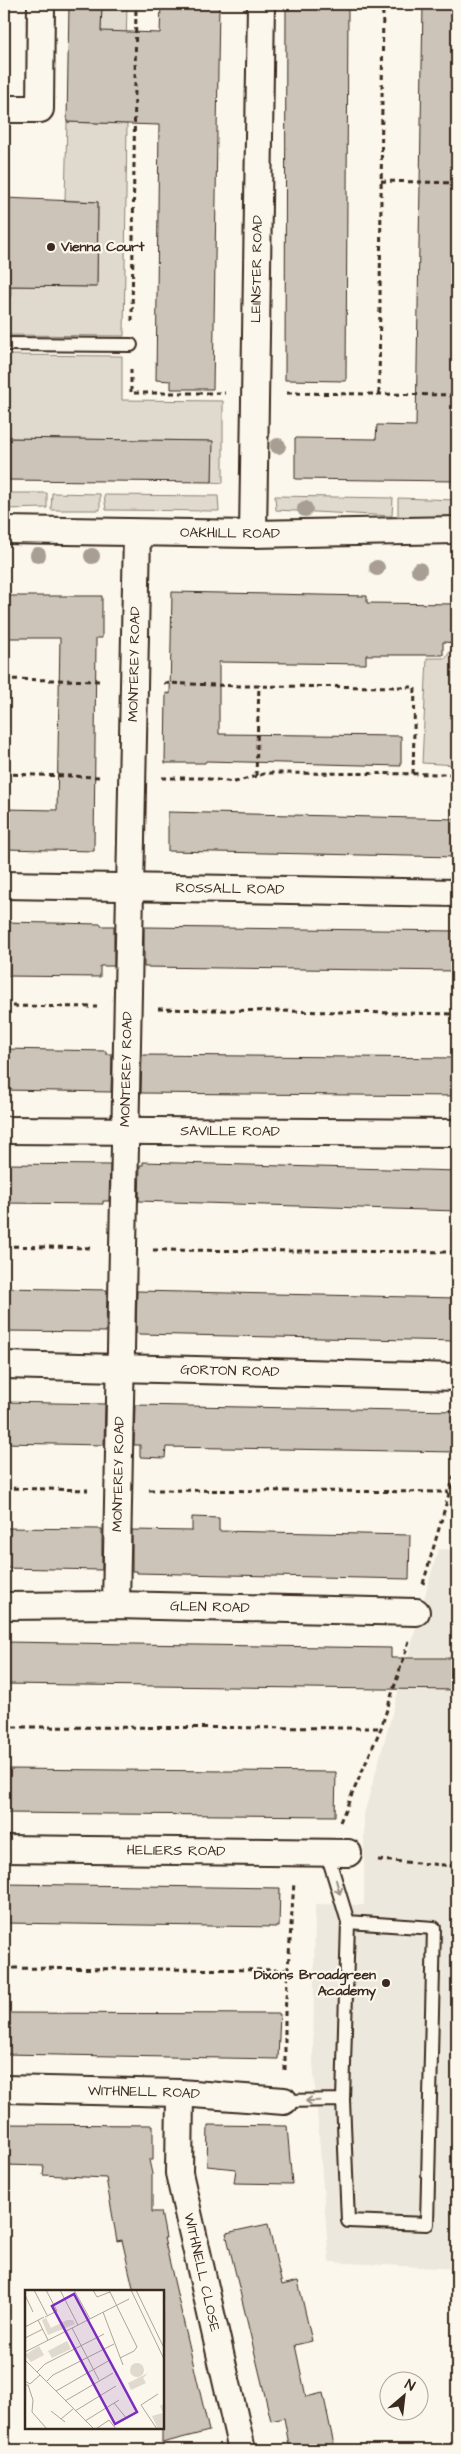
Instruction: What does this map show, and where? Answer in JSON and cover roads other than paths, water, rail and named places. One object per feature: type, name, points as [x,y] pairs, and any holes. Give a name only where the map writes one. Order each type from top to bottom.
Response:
[{"type":"street","points":[[4,109],[40,109],[41,4]]},
{"type":"street","name":"LEINSTER ROAD","points":[[253,534],[261,4]]},
{"type":"street","name":"OAKHILL ROAD","points":[[4,530],[253,534],[457,530]]},
{"type":"street","name":"MONTEREY ROAD","points":[[116,1606],[127,1132],[137,533]]},
{"type":"street","name":"ROSSALL ROAD","points":[[4,885],[457,893]]},
{"type":"street","name":"SAVILLE ROAD","points":[[4,1130],[457,1133]]},
{"type":"street","name":"GORTON ROAD","points":[[4,1365],[457,1377]]},
{"type":"street","name":"GLEN ROAD","points":[[4,1606],[116,1606],[416,1612]]},
{"type":"street","name":"HELIERS ROAD","points":[[4,1849],[338,1853]]},
{"type":"street","name":"WITHNELL ROAD","points":[[4,2089],[180,2093],[284,2101]]},
{"type":"street","name":"WITHNELL CLOSE","points":[[180,2093],[179,2173],[242,2450]]},
{"type":"lane","points":[[4,344],[131,345]]},
{"type":"lane","points":[[338,1853],[348,1922],[343,2100],[348,2221],[427,2224],[434,1928],[348,1922]]},
{"type":"lane","points":[[284,2101],[343,2100]]},
{"type":"place","name":"Vienna Court","points":[[51,247]]},
{"type":"place","name":"Dixons Broadgreen Academy","points":[[386,1983]]}]
